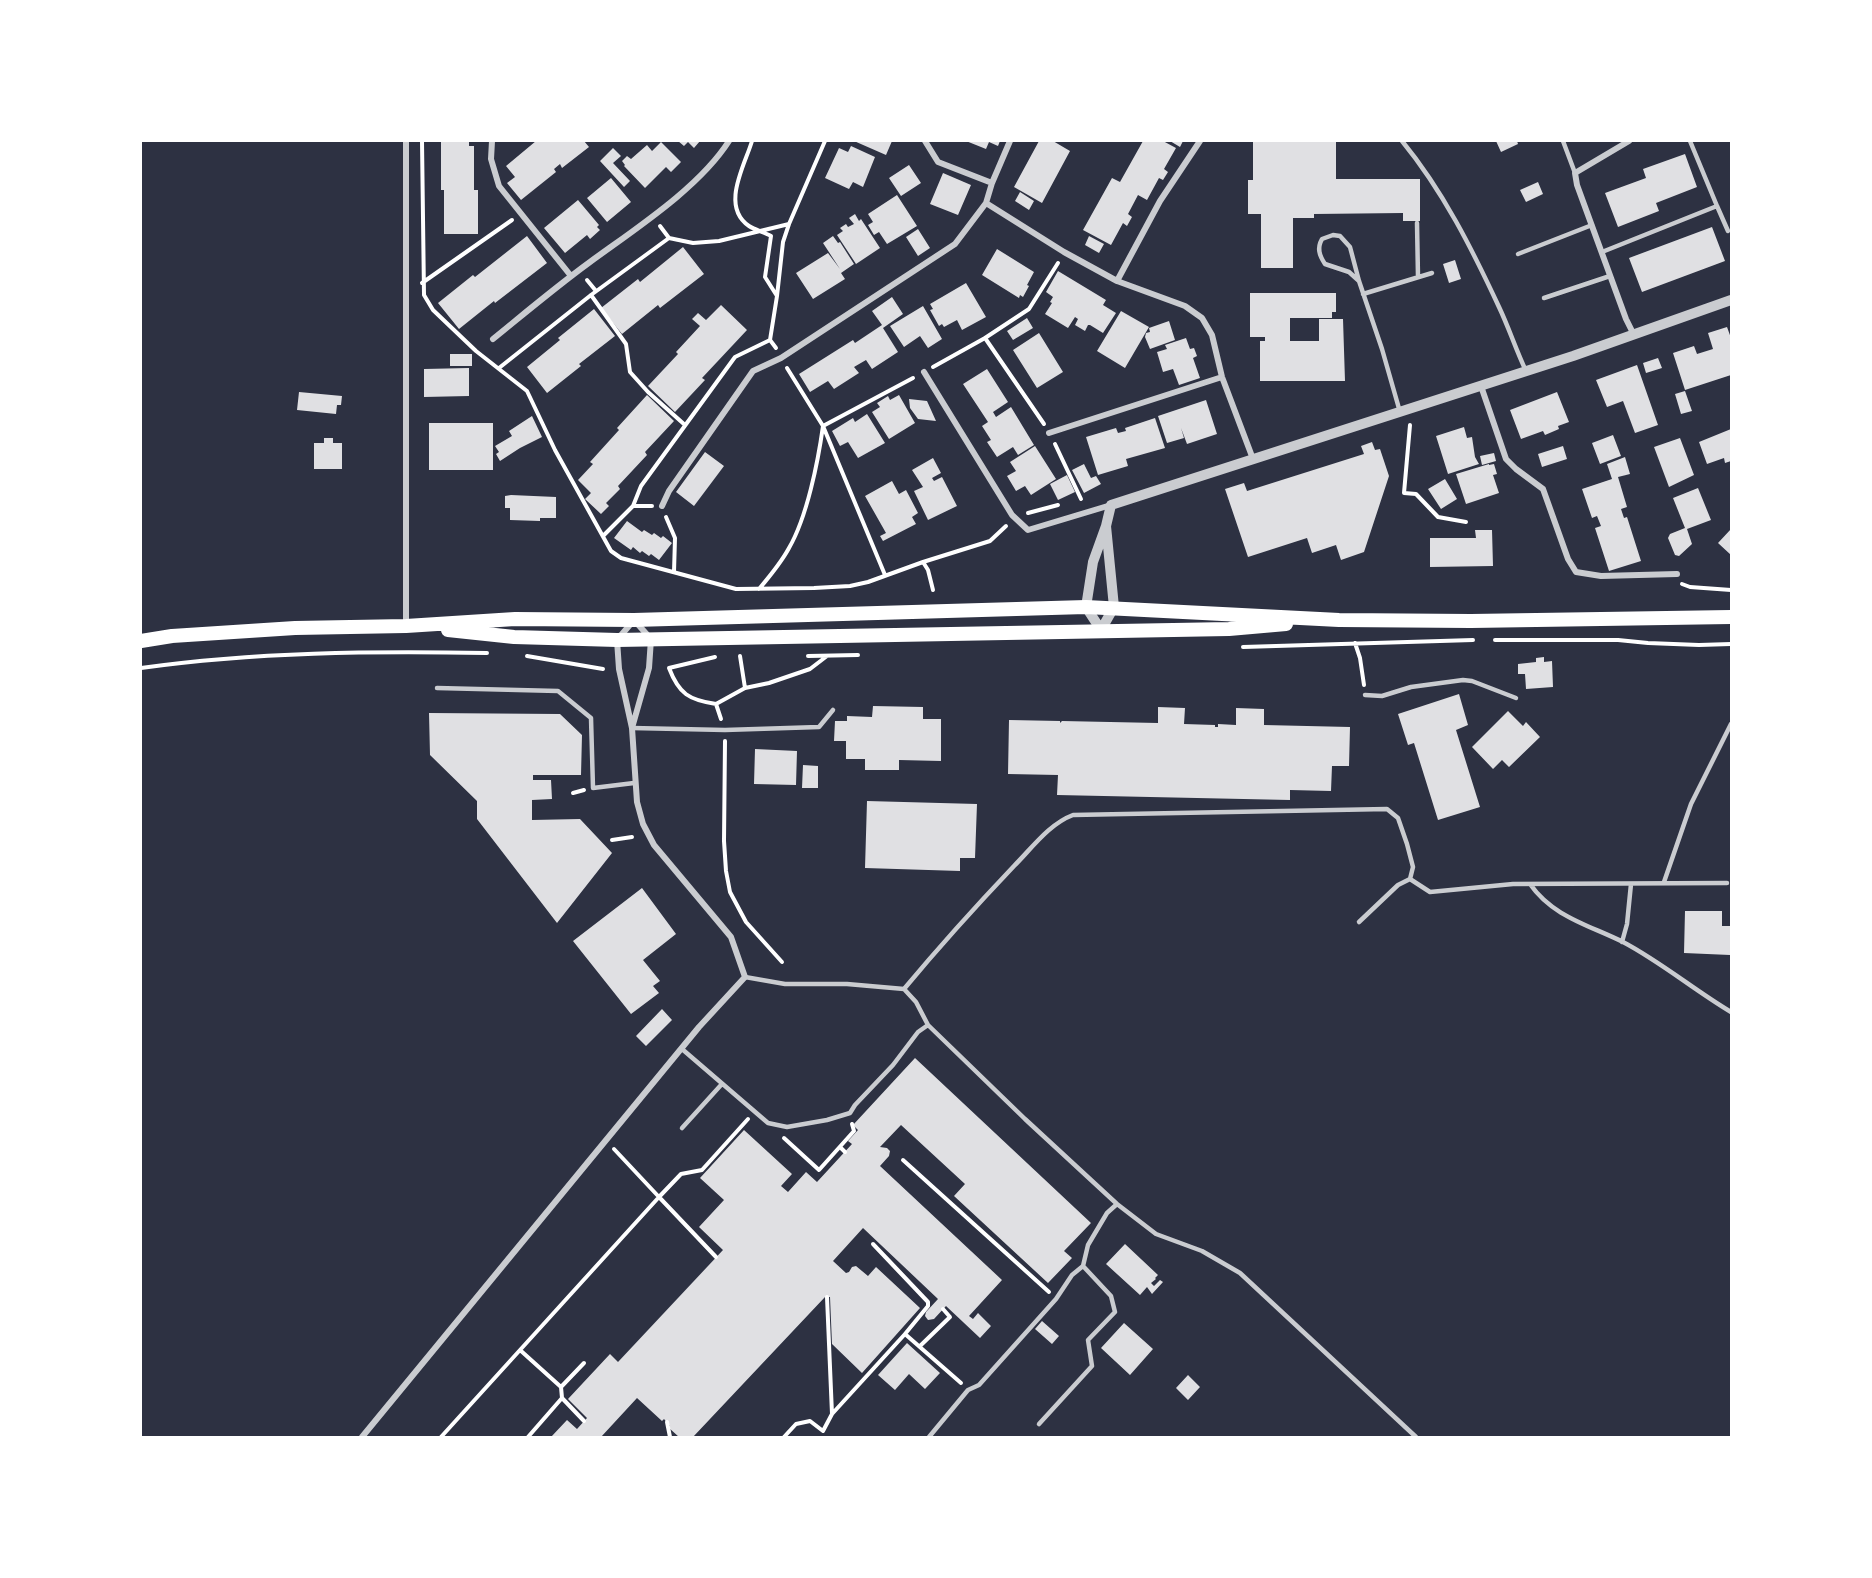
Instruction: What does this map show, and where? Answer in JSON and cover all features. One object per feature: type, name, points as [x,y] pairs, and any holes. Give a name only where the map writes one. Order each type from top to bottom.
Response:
[{"type":"main road","points":[[141,640],[295,628],[406,626],[515,619],[634,620],[1086,607],[1339,620],[1471,621],[1731,617]]},
{"type":"main road","points":[[406,626],[514,637],[617,640],[1229,629],[1339,620]]},
{"type":"street","points":[[406,141],[406,626]]},
{"type":"street","points":[[492,141],[491,159],[499,186],[571,276]]},
{"type":"street","points":[[493,339],[694,181],[721,153],[729,141]]},
{"type":"street","points":[[925,141],[938,162],[992,183]]},
{"type":"street","points":[[662,506],[669,491],[753,371],[780,358],[956,244],[986,203],[1010,141]]},
{"type":"street","points":[[1117,281],[1160,201],[1200,141]]},
{"type":"street","points":[[1629,141],[1575,173],[1577,185],[1633,333]]},
{"type":"street","points":[[986,203],[1064,252],[1117,281],[1185,306],[1202,318],[1212,335],[1222,377],[1253,459]]},
{"type":"street","points":[[924,372],[1014,519],[1028,530],[1573,356],[1731,300]]},
{"type":"street","points":[[1050,433],[1222,377]]},
{"type":"street","points":[[1481,386],[1506,459],[1543,489],[1568,559],[1576,572],[1601,576],[1677,574]]},
{"type":"street","points":[[1106,526],[1114,607],[1101,630],[1086,607],[1093,562],[1111,505]]},
{"type":"street","points":[[362,1437],[682,1049],[745,976],[731,937],[654,845],[643,824],[634,783],[632,729],[619,669],[617,640],[634,620],[651,639],[649,668],[632,729]]},
{"type":"lane","points":[[1402,141],[1421,164],[1448,206],[1499,308],[1526,371]]},
{"type":"lane","points":[[1563,141],[1575,173]]},
{"type":"lane","points":[[1690,141],[1693,143],[1728,231]]},
{"type":"lane","points":[[1602,252],[1717,206]]},
{"type":"lane","points":[[1417,223],[1418,277]]},
{"type":"lane","points":[[1518,254],[1592,225]]},
{"type":"lane","points":[[1359,281],[1348,272],[1325,264],[1319,252],[1322,238],[1340,236],[1350,248],[1400,412]]},
{"type":"lane","points":[[1363,294],[1432,273]]},
{"type":"lane","points":[[1544,298],[1610,276]]},
{"type":"lane","points":[[1365,695],[1382,696],[1411,687],[1463,680],[1472,681],[1516,698]]},
{"type":"lane","points":[[437,688],[558,691],[591,718],[593,788],[634,783]]},
{"type":"lane","points":[[632,729],[725,730],[819,727],[834,710]]},
{"type":"lane","points":[[1664,882],[1691,804],[1731,724]]},
{"type":"lane","points":[[904,989],[937,949],[1041,838],[1061,820],[1073,815],[1387,809],[1398,818],[1413,867],[1410,879],[1398,885],[1359,922]]},
{"type":"lane","points":[[1410,879],[1430,892],[1530,884],[1727,883]]},
{"type":"lane","points":[[1530,884],[1544,901],[1563,914],[1622,942],[1731,1012]]},
{"type":"lane","points":[[1622,942],[1628,924],[1630,884]]},
{"type":"lane","points":[[745,976],[785,984],[847,984],[904,989],[916,1002],[928,1025],[1117,1204],[1156,1234],[1202,1251],[1240,1273],[1416,1437]]},
{"type":"lane","points":[[682,1049],[768,1124],[788,1127],[850,1113],[893,1065],[918,1032],[928,1025]]},
{"type":"lane","points":[[682,1128],[722,1085]]},
{"type":"lane","points":[[929,1437],[968,1390],[980,1385],[1056,1299],[1072,1275],[1083,1266],[1088,1245],[1107,1213],[1117,1204]]},
{"type":"lane","points":[[1039,1424],[1092,1366],[1088,1340],[1115,1312],[1111,1296],[1083,1266]]},
{"type":"path","points":[[422,141],[424,295],[434,310],[476,351],[527,391],[555,450],[610,551],[637,564],[736,590],[850,586],[990,541],[1014,519]]},
{"type":"path","points":[[752,141],[738,182],[735,200],[741,218],[749,225],[771,236],[765,277],[777,296]]},
{"type":"path","points":[[825,141],[783,242],[770,340],[823,426],[885,575]]},
{"type":"path","points":[[407,279],[423,283],[521,213]]},
{"type":"path","points":[[652,216],[669,238],[693,243],[719,241],[789,224]]},
{"type":"path","points":[[499,368],[591,295],[669,238]]},
{"type":"path","points":[[823,426],[986,338],[1029,309],[1064,252]]},
{"type":"path","points":[[591,295],[626,344],[630,372],[648,392],[685,425]]},
{"type":"path","points":[[986,338],[1050,433],[1081,499]]},
{"type":"path","points":[[603,536],[633,506],[641,486],[735,357],[770,340]]},
{"type":"path","points":[[1400,412],[1410,425],[1404,493],[1416,494],[1438,517],[1466,522]]},
{"type":"path","points":[[759,589],[777,567],[799,526],[818,461],[823,426]]},
{"type":"path","points":[[662,506],[675,538],[674,572]]},
{"type":"path","points":[[922,562],[928,570],[933,590]]},
{"type":"path","points":[[1677,574],[1679,583],[1690,587],[1731,590]]},
{"type":"path","points":[[1355,644],[1360,658],[1365,695]]},
{"type":"path","points":[[141,668],[230,657],[295,653],[404,651],[495,653]]},
{"type":"path","points":[[518,653],[603,669]]},
{"type":"path","points":[[740,656],[745,688]]},
{"type":"path","points":[[669,668],[677,686],[691,699],[716,704],[745,688],[769,683],[810,669],[827,656]]},
{"type":"path","points":[[716,704],[725,730],[724,841],[730,892],[746,922],[782,962]]},
{"type":"path","points":[[612,840],[632,837]]},
{"type":"path","points":[[441,1437],[681,1174],[702,1170],[754,1112]]},
{"type":"path","points":[[768,1124],[819,1170],[854,1131],[850,1113]]},
{"type":"path","points":[[840,1147],[845,1152]]},
{"type":"path","points":[[614,1149],[716,1257]]},
{"type":"path","points":[[903,1160],[1056,1299]]},
{"type":"path","points":[[784,1437],[796,1424],[810,1422],[823,1431],[832,1414],[905,1334],[928,1305],[928,1302],[873,1244]]},
{"type":"path","points":[[827,1297],[832,1414]]},
{"type":"path","points":[[920,1346],[950,1317],[943,1309]]},
{"type":"path","points":[[905,1334],[968,1390]]},
{"type":"path","points":[[520,1350],[561,1387],[562,1398],[584,1422]]},
{"type":"path","points":[[561,1387],[584,1363]]},
{"type":"path","points":[[528,1437],[562,1398]]},
{"type":"path","points":[[667,1422],[667,1436]]},
{"type":"building","points":[[441,141],[469,141],[469,146],[474,146],[474,190],[478,190],[478,234],[444,234]]},
{"type":"building","points":[[536,141],[584,141],[589,147],[562,168],[560,164],[554,169],[556,172],[521,200],[507,183],[515,177],[506,166]]},
{"type":"building","points":[[678,141],[700,141],[694,148],[688,142],[684,146]]},
{"type":"building","points":[[854,141],[892,141],[886,155]]},
{"type":"building","points":[[966,141],[1000,141],[998,146],[989,142],[986,149]]},
{"type":"building","points":[[1039,141],[1053,141],[1070,151],[1042,203],[1014,187]]},
{"type":"building","points":[[1143,141],[1163,141],[1176,148],[1164,169],[1168,172],[1163,180],[1159,178],[1147,200],[1138,195],[1128,214],[1132,217],[1127,226],[1123,223],[1111,245],[1083,230],[1112,178],[1120,182]]},
{"type":"building","points":[[1170,141],[1183,141],[1180,147]]},
{"type":"building","points":[[1253,141],[1336,141],[1336,179],[1420,179],[1420,221],[1403,221],[1403,213],[1314,214],[1314,218],[1293,218],[1293,268],[1261,268],[1261,214],[1248,214],[1248,180],[1253,180]]},
{"type":"building","points":[[1496,141],[1517,141],[1518,144],[1501,152]]},
{"type":"building","points":[[661,142],[681,162],[671,172],[666,167],[645,188],[622,161],[627,156],[631,159],[647,145],[652,151]]},
{"type":"building","points":[[851,146],[875,157],[863,187],[853,182],[849,189],[825,178],[839,148],[848,152]]},
{"type":"building","points":[[613,148],[621,156],[613,163],[630,181],[624,187],[600,161]]},
{"type":"building","points":[[1685,154],[1697,187],[1656,203],[1659,211],[1618,227],[1605,193],[1646,178],[1643,169]]},
{"type":"building","points":[[909,165],[921,183],[901,196],[889,178]]},
{"type":"building","points":[[943,173],[971,185],[958,215],[930,204]]},
{"type":"building","points":[[611,178],[631,202],[607,222],[587,198]]},
{"type":"building","points":[[1538,182],[1543,194],[1526,202],[1520,190]]},
{"type":"building","points":[[1020,192],[1034,201],[1029,210],[1015,201]]},
{"type":"building","points":[[897,195],[917,226],[887,244],[879,232],[874,235],[868,225],[873,222],[868,214]]},
{"type":"building","points":[[578,200],[599,225],[597,227],[600,230],[590,239],[587,235],[565,253],[544,228]]},
{"type":"building","points":[[855,214],[859,221],[861,219],[880,248],[856,264],[837,235],[843,231],[840,228],[846,224],[848,227],[854,224],[849,218]]},
{"type":"building","points":[[1712,227],[1725,261],[1642,292],[1629,258]]},
{"type":"building","points":[[918,229],[930,248],[918,256],[906,237]]},
{"type":"building","points":[[527,236],[547,263],[459,329],[438,303]]},
{"type":"building","points":[[833,236],[838,243],[840,242],[854,264],[841,273],[845,279],[813,299],[796,273],[828,253],[840,269],[823,243]]},
{"type":"building","points":[[1089,236],[1104,244],[1099,253],[1085,245]]},
{"type":"building","points":[[683,247],[704,274],[660,308],[658,305],[622,334],[601,308],[638,279],[640,282]]},
{"type":"building","points":[[997,249],[1034,272],[1023,297],[1020,295],[1019,298],[982,275]]},
{"type":"building","points":[[1455,260],[1461,279],[1449,283],[1443,264]]},
{"type":"building","points":[[1058,271],[1106,300],[1103,305],[1116,313],[1103,333],[1090,325],[1085,331],[1075,325],[1078,319],[1075,317],[1068,328],[1045,314],[1053,297],[1046,292]]},
{"type":"building","points":[[966,283],[986,317],[962,330],[957,320],[944,327],[942,324],[939,326],[930,310],[933,309],[930,304]]},
{"type":"building","points":[[1250,293],[1336,293],[1336,312],[1332,312],[1332,318],[1290,318],[1290,341],[1319,341],[1319,319],[1343,319],[1345,381],[1260,381],[1260,341],[1265,341],[1265,337],[1250,337]]},
{"type":"building","points":[[892,297],[903,314],[883,328],[898,352],[872,369],[866,360],[854,367],[859,373],[834,389],[828,381],[810,392],[799,374],[853,340],[855,343],[882,325],[872,311]]},
{"type":"building","points":[[721,305],[747,330],[702,378],[705,380],[675,412],[648,386],[700,326],[692,319],[698,313],[706,320]]},
{"type":"building","points":[[923,306],[942,339],[928,348],[920,336],[904,347],[890,326]]},
{"type":"building","points":[[594,309],[615,336],[547,393],[527,367]]},
{"type":"building","points":[[1121,311],[1149,327],[1125,368],[1097,351]]},
{"type":"building","points":[[1027,318],[1033,328],[1013,340],[1007,331]]},
{"type":"building","points":[[1169,321],[1175,340],[1150,349],[1145,337],[1146,333],[1150,332],[1149,328]]},
{"type":"building","points":[[1727,327],[1731,338],[1731,375],[1685,390],[1673,353],[1694,346],[1697,354],[1713,349],[1708,333]]},
{"type":"building","points":[[1039,333],[1063,372],[1037,388],[1013,350]]},
{"type":"building","points":[[1186,338],[1190,349],[1194,348],[1197,356],[1193,358],[1200,378],[1179,385],[1173,369],[1163,372],[1157,352],[1167,349],[1165,345]]},
{"type":"building","points":[[450,354],[472,354],[472,366],[450,366]]},
{"type":"building","points":[[1658,358],[1662,368],[1646,373],[1643,363]]},
{"type":"building","points":[[1637,365],[1658,425],[1635,433],[1623,401],[1607,407],[1596,380]]},
{"type":"building","points":[[469,368],[469,396],[424,397],[424,369]]},
{"type":"building","points":[[987,369],[1008,402],[993,412],[996,417],[1011,407],[1034,445],[1018,455],[1013,447],[997,457],[987,442],[991,440],[982,426],[988,422],[963,384]]},
{"type":"building","points":[[1685,391],[1692,411],[1681,414],[1675,394]]},
{"type":"building","points":[[299,392],[342,396],[341,405],[337,405],[336,414],[297,410]]},
{"type":"building","points":[[1557,392],[1569,422],[1545,435],[1543,431],[1521,439],[1510,410]]},
{"type":"building","points":[[647,395],[674,421],[618,486],[620,489],[606,503],[609,506],[601,514],[585,499],[591,493],[578,480],[593,464],[590,462],[619,430],[617,428]]},
{"type":"building","points":[[899,395],[915,423],[889,439],[872,412],[880,407],[877,403],[888,396],[890,400]]},
{"type":"building","points":[[909,399],[927,401],[936,421],[918,419],[910,408]]},
{"type":"building","points":[[1206,400],[1217,434],[1187,444],[1181,428],[1184,438],[1167,443],[1158,416]]},
{"type":"building","points":[[867,414],[885,443],[858,458],[848,442],[840,446],[832,431],[853,418],[855,422]]},
{"type":"building","points":[[532,416],[542,437],[500,461],[496,454],[499,452],[495,446],[512,436],[509,431]]},
{"type":"building","points":[[1155,418],[1165,448],[1126,459],[1128,466],[1098,475],[1086,437],[1116,428],[1118,433],[1126,431],[1125,428]]},
{"type":"building","points":[[429,423],[493,423],[493,470],[429,470]]},
{"type":"building","points":[[1464,427],[1467,438],[1472,437],[1475,457],[1479,464],[1448,474],[1436,436]]},
{"type":"building","points":[[1731,429],[1731,461],[1725,463],[1724,458],[1707,464],[1699,442]]},
{"type":"building","points":[[1613,435],[1621,456],[1600,464],[1592,443]]},
{"type":"building","points":[[324,438],[333,438],[333,443],[342,443],[342,469],[314,469],[314,443],[324,443]]},
{"type":"building","points":[[1680,438],[1694,475],[1669,487],[1654,447]]},
{"type":"building","points":[[1372,442],[1375,450],[1380,449],[1389,476],[1364,552],[1341,560],[1336,545],[1312,553],[1307,538],[1248,557],[1225,489],[1244,483],[1247,491],[1364,454],[1361,446]]},
{"type":"building","points":[[1035,446],[1056,479],[1031,495],[1025,486],[1016,491],[1007,476],[1016,471],[1010,462]]},
{"type":"building","points":[[1563,446],[1567,459],[1542,467],[1538,454]]},
{"type":"building","points":[[705,452],[724,466],[694,506],[676,492]]},
{"type":"building","points":[[1494,453],[1496,461],[1482,465],[1480,456]]},
{"type":"building","points":[[1625,457],[1630,474],[1618,477],[1627,507],[1621,509],[1624,518],[1627,517],[1641,561],[1609,571],[1595,528],[1601,526],[1597,516],[1592,518],[1582,489],[1612,479],[1607,464]]},
{"type":"building","points":[[933,458],[941,473],[932,478],[934,481],[942,477],[957,506],[928,520],[914,491],[923,487],[912,470]]},
{"type":"building","points":[[1084,464],[1091,478],[1096,476],[1101,484],[1084,493],[1072,470]]},
{"type":"building","points":[[1494,464],[1497,474],[1493,475],[1499,493],[1466,504],[1456,474]]},
{"type":"building","points":[[1067,475],[1075,492],[1058,500],[1050,484]]},
{"type":"building","points":[[1445,479],[1457,499],[1441,509],[1428,489]]},
{"type":"building","points":[[892,481],[899,494],[906,490],[918,513],[912,517],[916,524],[883,541],[880,536],[886,533],[865,496]]},
{"type":"building","points":[[1698,488],[1711,520],[1687,529],[1692,544],[1679,556],[1675,555],[1668,538],[1670,534],[1685,528],[1673,498]]},
{"type":"building","points":[[505,496],[556,497],[556,518],[540,518],[540,521],[510,520],[510,508],[505,508]]},
{"type":"building","points":[[627,521],[642,532],[644,530],[652,535],[654,533],[661,538],[663,536],[672,543],[659,560],[651,554],[649,556],[642,551],[640,553],[633,547],[631,550],[614,538]]},
{"type":"building","points":[[1731,529],[1731,555],[1718,543]]},
{"type":"building","points":[[1475,530],[1492,530],[1493,566],[1430,567],[1430,538],[1476,538]]},
{"type":"building","points":[[1544,657],[1544,662],[1552,661],[1553,687],[1526,689],[1525,674],[1518,674],[1518,664],[1536,662],[1536,658]]},
{"type":"building","points":[[1459,694],[1468,725],[1456,730],[1480,807],[1438,820],[1414,743],[1408,745],[1398,714]]},
{"type":"building","points":[[873,706],[923,707],[923,719],[941,719],[941,761],[899,760],[899,770],[865,770],[865,759],[846,759],[846,741],[834,741],[835,721],[847,721],[847,716],[872,717]]},
{"type":"building","points":[[1158,707],[1185,708],[1184,724],[1215,725],[1215,727],[1218,727],[1218,724],[1236,725],[1236,708],[1264,709],[1264,725],[1350,727],[1349,766],[1332,766],[1331,791],[1290,790],[1290,800],[1057,795],[1058,775],[1008,774],[1009,720],[1060,721],[1060,723],[1062,721],[1158,723]]},
{"type":"building","points":[[1508,711],[1523,726],[1526,722],[1540,737],[1509,767],[1502,760],[1493,769],[1472,747]]},
{"type":"building","points":[[429,713],[560,714],[582,735],[581,775],[533,775],[533,780],[551,780],[552,799],[532,800],[532,820],[580,819],[612,853],[557,923],[477,819],[477,801],[430,755]]},
{"type":"building","points":[[755,749],[797,751],[796,785],[754,784]]},
{"type":"building","points":[[803,765],[818,766],[818,788],[802,788]]},
{"type":"building","points":[[867,801],[977,804],[975,858],[960,858],[960,871],[865,868]]},
{"type":"building","points":[[642,888],[676,934],[643,960],[660,981],[653,986],[659,993],[631,1014],[573,941]]},
{"type":"building","points":[[1685,911],[1722,911],[1722,926],[1730,926],[1730,955],[1684,953]]},
{"type":"building","points":[[662,1009],[672,1020],[646,1046],[636,1036]]},
{"type":"building","points":[[915,1058],[1091,1223],[1064,1251],[1072,1258],[1048,1283],[954,1196],[965,1184],[901,1125],[880,1147],[890,1151],[889,1156],[880,1166],[1002,1280],[969,1316],[973,1319],[978,1313],[991,1326],[980,1338],[946,1306],[934,1319],[928,1320],[925,1316],[926,1312],[938,1299],[863,1228],[833,1261],[846,1273],[856,1266],[868,1276],[876,1267],[920,1308],[862,1373],[832,1344],[830,1297],[825,1297],[693,1437],[679,1437],[669,1428],[670,1426],[664,1419],[662,1421],[637,1398],[601,1437],[551,1437],[567,1420],[577,1429],[587,1418],[568,1399],[610,1354],[618,1362],[723,1250],[699,1227],[724,1200],[700,1178],[744,1130],[792,1174],[781,1186],[788,1192],[806,1172],[817,1182],[852,1144],[848,1141],[858,1130],[853,1125]]},
{"type":"building","points":[[1125,1244],[1158,1275],[1151,1283],[1154,1286],[1160,1280],[1163,1282],[1152,1294],[1147,1287],[1140,1295],[1106,1264]]},
{"type":"building","points":[[1042,1321],[1059,1336],[1052,1344],[1035,1329]]},
{"type":"building","points":[[1124,1323],[1153,1349],[1130,1375],[1101,1348]]},
{"type":"building","points":[[907,1343],[940,1373],[925,1389],[909,1374],[895,1390],[878,1375]]},
{"type":"building","points":[[1188,1375],[1200,1387],[1188,1400],[1176,1388]]}]
